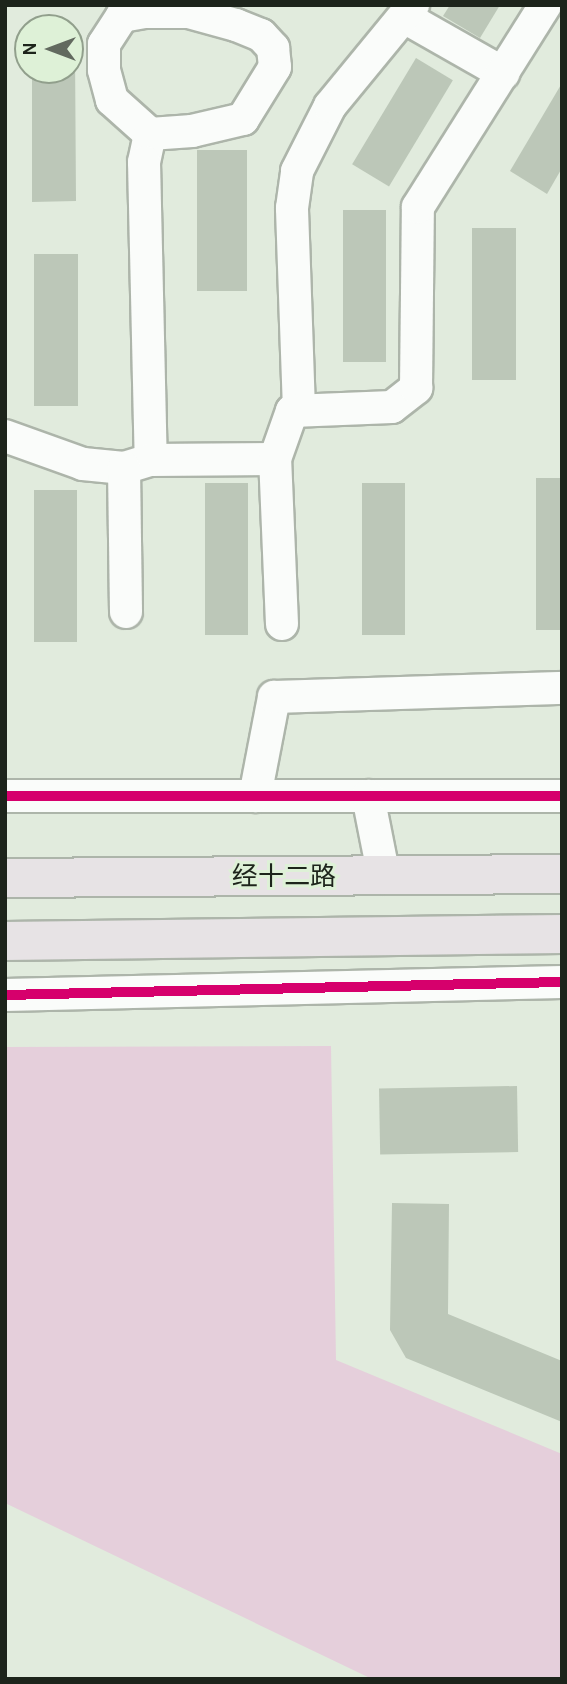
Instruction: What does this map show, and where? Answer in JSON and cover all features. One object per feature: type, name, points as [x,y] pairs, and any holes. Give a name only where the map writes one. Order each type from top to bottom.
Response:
[{"type":"main road","name":"经十二路","points":[[5,878],[562,874]]},
{"type":"main road","points":[[5,941],[562,934]]},
{"type":"lane","points":[[282,624],[275,458],[292,411],[392,407],[416,388],[418,207],[545,5]]},
{"type":"lane","points":[[120,11],[189,12],[253,18],[261,35],[273,48],[275,67],[243,118],[192,131],[150,134],[112,100],[104,70],[104,44],[120,11]]},
{"type":"lane","points":[[299,410],[292,208],[297,171],[330,106],[409,12],[503,73]]},
{"type":"lane","points":[[126,612],[137,464],[144,162],[150,134]]},
{"type":"lane","points":[[5,436],[83,464],[275,458]]},
{"type":"lane","points":[[255,796],[274,697],[562,688]]},
{"type":"lane","points":[[5,796],[562,796]]},
{"type":"lane","points":[[368,796],[384,877]]},
{"type":"lane","points":[[5,995],[562,982]]},
{"type":"shaded area","points":[[331,1046],[336,1360],[562,1454],[562,1679],[372,1679],[5,1503],[5,1047]]},
{"type":"building","points":[[450,5],[500,5],[480,38],[443,16]]},
{"type":"building","points":[[416,58],[453,80],[389,186],[352,164]]},
{"type":"building","points":[[562,83],[562,168],[547,194],[510,171]]},
{"type":"building","points":[[32,84],[75,84],[76,201],[32,202]]},
{"type":"building","points":[[197,150],[247,150],[247,291],[197,291]]},
{"type":"building","points":[[343,210],[386,210],[386,362],[343,362]]},
{"type":"building","points":[[472,228],[516,228],[516,380],[472,380]]},
{"type":"building","points":[[34,254],[78,254],[78,406],[34,406]]},
{"type":"building","points":[[536,478],[562,478],[562,630],[536,630]]},
{"type":"building","points":[[205,483],[248,483],[248,635],[205,635]]},
{"type":"building","points":[[362,483],[405,483],[405,635],[362,635]]},
{"type":"building","points":[[34,490],[77,490],[77,642],[34,642]]},
{"type":"building","points":[[517,1086],[518,1152],[380,1154],[379,1088]]},
{"type":"building","points":[[392,1203],[449,1204],[448,1314],[562,1361],[562,1422],[406,1358],[390,1330]]},
{"type":"cycle path","points":[[5,796],[562,796]]},
{"type":"cycle path","points":[[5,995],[562,982]]}]
